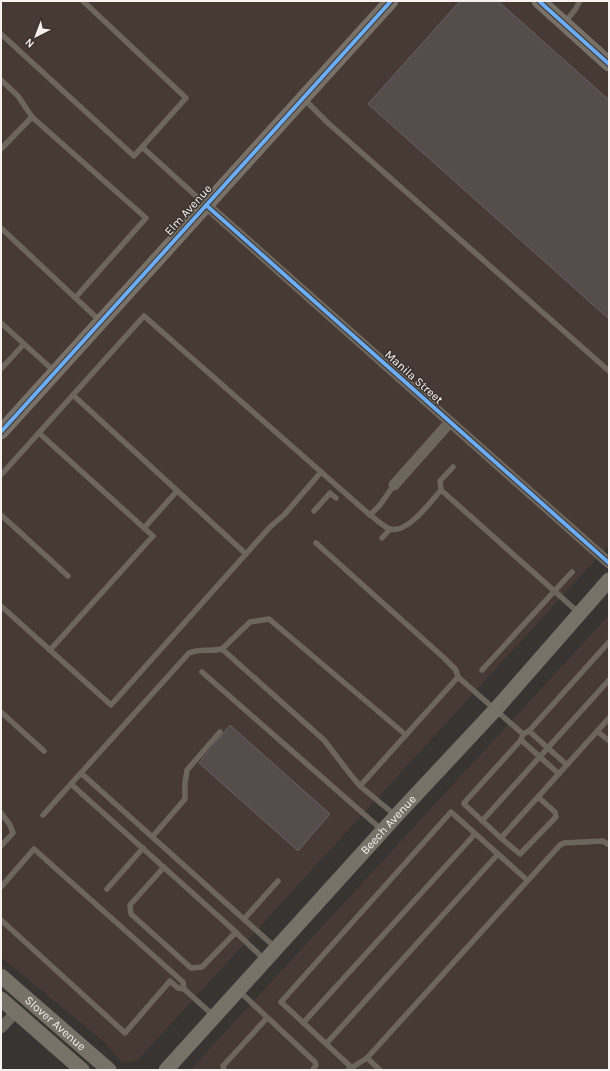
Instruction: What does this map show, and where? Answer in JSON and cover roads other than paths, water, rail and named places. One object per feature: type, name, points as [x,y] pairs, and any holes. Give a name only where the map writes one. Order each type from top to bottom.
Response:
[{"type":"main road","name":"Elm Avenue","points":[[1,432],[390,1]]},
{"type":"main road","points":[[539,1],[609,64]]},
{"type":"main road","name":"Beech Avenue","points":[[166,1070],[382,831],[496,709],[609,580]]},
{"type":"main road","name":"Slover Avenue","points":[[1,976],[109,1070]]},
{"type":"main road","name":"Slover Avenue","points":[[1,999],[82,1070]]},
{"type":"street","name":"Manila Street","points":[[206,205],[609,563]]},
{"type":"street","points":[[394,485],[450,422]]},
{"type":"street","points":[[1,1028],[16,1012]]},
{"type":"lane","points":[[1,34],[134,156],[186,98],[84,1]]},
{"type":"lane","points":[[563,23],[575,10],[580,1]]},
{"type":"lane","points":[[1,80],[18,96],[32,117],[146,218],[76,298]]},
{"type":"lane","points":[[303,98],[328,123],[609,371]]},
{"type":"lane","points":[[1,149],[32,117]]},
{"type":"lane","points":[[142,147],[206,205]]},
{"type":"lane","points":[[1,228],[101,321]]},
{"type":"lane","points":[[1,475],[144,316],[370,515],[390,529],[396,529],[412,522],[441,490]]},
{"type":"lane","points":[[1,323],[55,372]]},
{"type":"lane","points":[[1,369],[24,344]]},
{"type":"lane","points":[[73,395],[246,554]]},
{"type":"lane","points":[[39,433],[153,536],[50,650]]},
{"type":"lane","points":[[454,467],[440,481],[441,490],[579,613]]},
{"type":"lane","points":[[1,606],[111,705],[270,527],[285,514],[322,472]]},
{"type":"lane","points":[[370,515],[380,505],[394,485]]},
{"type":"lane","points":[[144,528],[178,491]]},
{"type":"lane","points":[[314,511],[330,493],[336,498]]},
{"type":"lane","points":[[1,515],[68,576]]},
{"type":"lane","points":[[382,538],[390,529]]},
{"type":"lane","points":[[316,543],[385,603],[443,657],[456,670],[458,677],[496,709],[540,757],[559,774]]},
{"type":"lane","points":[[482,670],[572,572]]},
{"type":"lane","points":[[43,815],[189,653],[202,650],[215,651],[222,649],[250,622],[269,618],[406,735]]},
{"type":"lane","points":[[538,797],[554,812],[556,817],[522,854],[519,854],[464,804],[522,737],[609,642]]},
{"type":"lane","points":[[222,649],[324,740],[360,786],[396,816]]},
{"type":"lane","points":[[202,672],[382,831]]},
{"type":"lane","points":[[360,786],[458,677]]},
{"type":"lane","points":[[482,821],[609,680]]},
{"type":"lane","points":[[1,712],[44,750]]},
{"type":"lane","points":[[501,838],[609,718]]},
{"type":"lane","points":[[529,731],[567,765]]},
{"type":"lane","points":[[598,731],[609,741]]},
{"type":"lane","points":[[153,836],[186,799],[184,783],[187,770],[220,732]]},
{"type":"lane","points":[[82,772],[277,948]]},
{"type":"lane","points":[[71,784],[266,960]]},
{"type":"lane","points":[[527,880],[451,812],[281,1002],[350,1068],[367,1058],[560,845],[564,843],[603,841],[609,845]]},
{"type":"lane","points":[[1,813],[10,825],[13,833],[1,846]]},
{"type":"lane","points":[[303,1023],[475,834]]},
{"type":"lane","points":[[106,888],[143,848]]},
{"type":"lane","points":[[1,887],[34,849],[184,982],[184,989]]},
{"type":"lane","points":[[326,1044],[498,854]]},
{"type":"lane","points":[[164,867],[130,905],[131,914],[191,968],[202,967],[236,932]]},
{"type":"lane","points":[[244,919],[278,881]]},
{"type":"lane","points":[[1,920],[125,1032],[170,980],[178,988],[184,989],[214,1017]]},
{"type":"lane","points":[[238,990],[315,1062],[316,1065],[313,1070]]},
{"type":"lane","points":[[224,1070],[224,1066],[268,1018]]},
{"type":"lane","points":[[367,1058],[380,1070]]}]
